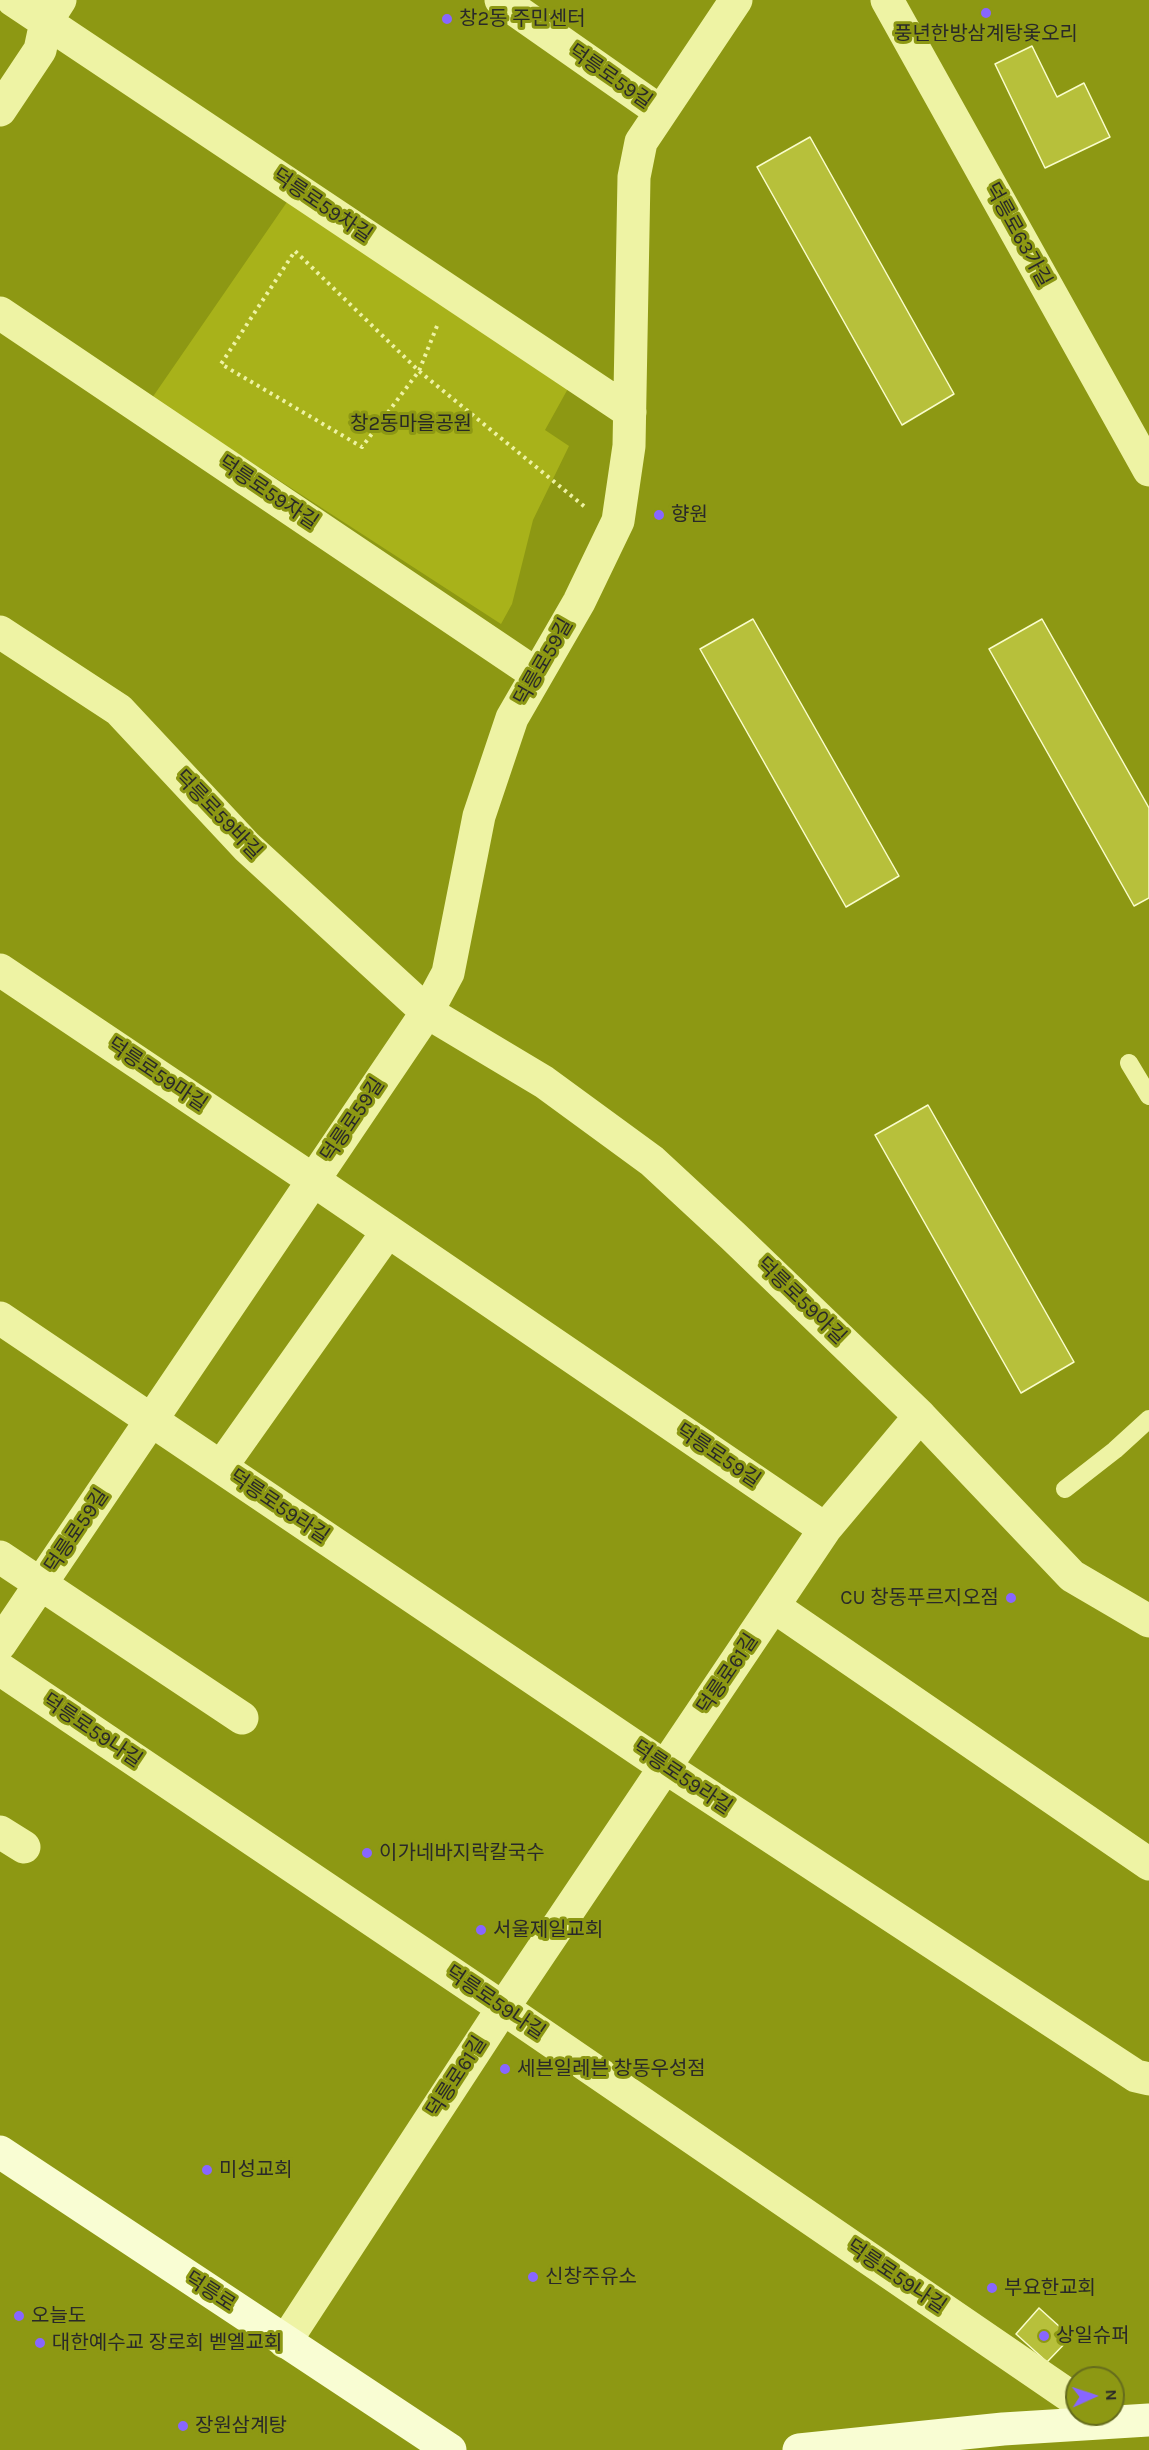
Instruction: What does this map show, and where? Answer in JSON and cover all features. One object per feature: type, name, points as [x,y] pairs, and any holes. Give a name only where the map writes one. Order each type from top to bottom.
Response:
[{"type":"main road","name":"덕릉로","points":[[0,2152],[450,2450]]},
{"type":"main road","points":[[1125,2419],[1149,2420]]},
{"type":"main road","points":[[799,2450],[1065,2423]]},
{"type":"street","name":"덕릉로59차길","points":[[13,0],[53,11],[451,292],[630,412]]},
{"type":"street","name":"덕릉로59길","points":[[501,0],[661,112]]},
{"type":"street","name":"덕릉로59길","points":[[0,1644],[427,1012],[448,973],[479,816],[512,718],[579,602],[618,521],[629,446],[634,177],[641,142],[736,0]]},
{"type":"street","name":"덕릉로63가길","points":[[887,0],[1149,470]]},
{"type":"street","points":[[0,110],[40,50],[53,11]]},
{"type":"street","name":"덕릉로59자길","points":[[0,313],[536,674]]},
{"type":"street","name":"덕릉로59바길","points":[[3,640],[119,710],[247,847],[427,1012]]},
{"type":"street","name":"덕릉로59마길","points":[[0,970],[313,1180]]},
{"type":"street","name":"덕릉로59아길","points":[[427,1012],[544,1082],[652,1161],[734,1236],[920,1416],[1072,1576],[1149,1621]]},
{"type":"street","name":"덕릉로59길","points":[[313,1180],[825,1529]]},
{"type":"street","name":"덕릉로59라길","points":[[221,1467],[388,1231]]},
{"type":"street","name":"덕릉로59라길","points":[[0,1318],[665,1767],[1136,2076],[1149,2079]]},
{"type":"street","name":"덕릉로61길","points":[[285,2342],[503,2008],[825,1529],[920,1416]]},
{"type":"street","name":"덕릉로59길","points":[[0,1557],[242,1718]]},
{"type":"street","points":[[773,1606],[1149,1864]]},
{"type":"street","name":"덕릉로59나길","points":[[0,1669],[503,2008],[1065,2393]]},
{"type":"street","points":[[1121,2426],[1149,2438]]},
{"type":"lane","points":[[1130,1063],[1149,1096]]},
{"type":"lane","points":[[1065,1489],[1115,1450],[1149,1419]]},
{"type":"path","points":[[451,292],[419,371],[363,447],[221,364],[295,251],[419,371],[586,508],[604,551]]},
{"type":"green space","name":"창2동마을공원","points":[[287,202],[570,385],[545,430],[569,446],[533,520],[512,604],[501,624],[152,398]]},
{"type":"building","points":[[1032,46],[1057,97],[1084,83],[1110,137],[1045,168],[995,64]]},
{"type":"building","points":[[810,137],[954,394],[902,425],[757,167]]},
{"type":"building","points":[[753,619],[899,876],[846,907],[700,649]]},
{"type":"building","points":[[1042,619],[1149,808],[1149,898],[1134,906],[989,649]]},
{"type":"building","points":[[928,1105],[1074,1362],[1021,1393],[875,1135]]},
{"type":"building","name":"상일슈퍼","points":[[1039,2308],[1071,2337],[1047,2362],[1016,2334]]},
{"type":"place","name":"풍년한방삼계탕옻오리","points":[[986,13]]},
{"type":"place","name":"창2동 주민센터","points":[[447,19]]},
{"type":"place","name":"향원","points":[[659,515]]},
{"type":"place","name":"CU 창동푸르지오점","points":[[1011,1598]]},
{"type":"place","name":"이가네바지락칼국수","points":[[367,1853]]},
{"type":"place","name":"서울제일교회","points":[[481,1930]]},
{"type":"place","name":"세븐일레븐 창동우성점","points":[[505,2069]]},
{"type":"place","name":"미성교회","points":[[207,2170]]},
{"type":"place","name":"신창주유소","points":[[533,2277]]},
{"type":"place","name":"부요한교회","points":[[992,2288]]},
{"type":"place","name":"오늘도","points":[[19,2316]]},
{"type":"place","name":"상일슈퍼","points":[[1044,2336]]},
{"type":"place","name":"대한예수교 장로회 벧엘교회","points":[[40,2343]]},
{"type":"place","name":"장원삼계탕","points":[[183,2426]]}]
